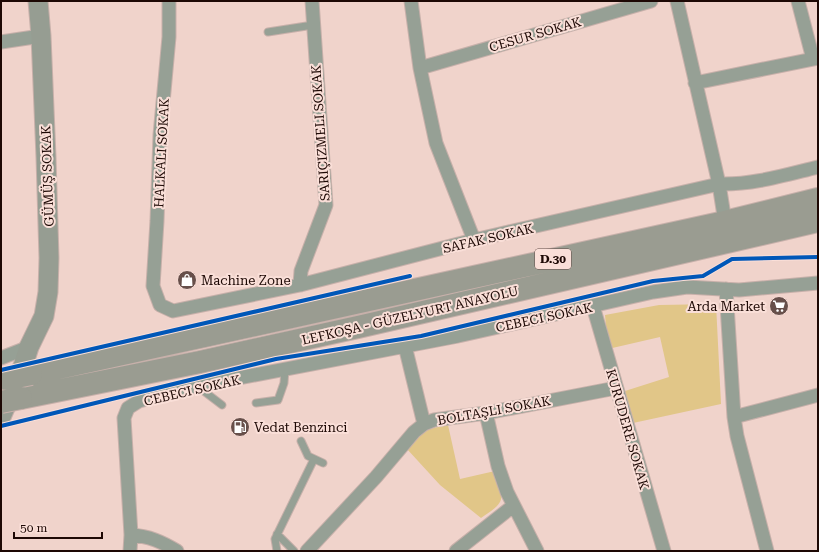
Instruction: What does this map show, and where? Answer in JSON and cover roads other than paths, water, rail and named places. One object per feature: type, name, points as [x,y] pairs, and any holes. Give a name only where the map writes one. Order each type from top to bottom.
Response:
[{"type":"highway","name":"LEFKOŞA - GÜZELYURT ANAYOLU","points":[[15,375],[725,222],[818,199]]},
{"type":"highway","name":"LEFKOŞA - GÜZELYURT ANAYOLU","points":[[7,407],[97,381],[200,362],[350,329],[818,221]]},
{"type":"street","name":"GÜMÜŞ SOKAK","points":[[7,407],[15,375],[44,316],[48,292],[49,235],[41,36],[38,1]]},
{"type":"street","name":"SAFAK SOKAK","points":[[169,1],[169,37],[160,135],[158,221],[152,286],[160,304],[173,311],[300,285],[474,240],[719,184],[735,185],[755,182],[818,167]]},
{"type":"street","points":[[300,285],[302,271],[326,205],[312,1]]},
{"type":"street","points":[[411,1],[420,68],[436,143],[474,240]]},
{"type":"street","name":"CESUR SOKAK","points":[[420,68],[650,1]]},
{"type":"street","points":[[677,1],[719,184],[725,222]]},
{"type":"street","points":[[695,83],[816,58],[798,1]]},
{"type":"street","points":[[1,42],[41,36]]},
{"type":"street","name":"CEBECI SOKAK","points":[[130,551],[131,535],[124,418],[128,408],[139,401],[197,386],[405,346],[670,289],[726,289],[818,283]]},
{"type":"street","points":[[726,289],[734,417],[737,436],[767,551]]},
{"type":"street","name":"KURUDERE SOKAK","points":[[594,306],[616,388],[664,551]]},
{"type":"street","points":[[405,346],[424,424]]},
{"type":"street","points":[[1,358],[29,347]]},
{"type":"street","points":[[307,551],[376,477],[414,432],[424,424],[459,416],[486,413],[616,388]]},
{"type":"street","points":[[734,417],[818,395]]},
{"type":"street","points":[[486,413],[498,466],[513,506],[537,551]]},
{"type":"street","points":[[456,551],[513,506]]},
{"type":"street","points":[[131,535],[147,536],[177,551]]},
{"type":"lane","points":[[268,32],[313,26]]},
{"type":"lane","points":[[256,403],[278,400],[284,382],[286,369]]},
{"type":"lane","points":[[197,386],[222,405]]},
{"type":"lane","points":[[301,441],[308,456],[323,463]]},
{"type":"lane","points":[[277,551],[275,540],[314,459]]},
{"type":"lane","points":[[278,534],[294,551]]},
{"type":"place","name":"Machine Zone","points":[[187,280]]},
{"type":"place","name":"Arda Market","points":[[779,306]]},
{"type":"place","name":"Vedat Benzinci","points":[[240,427]]}]
